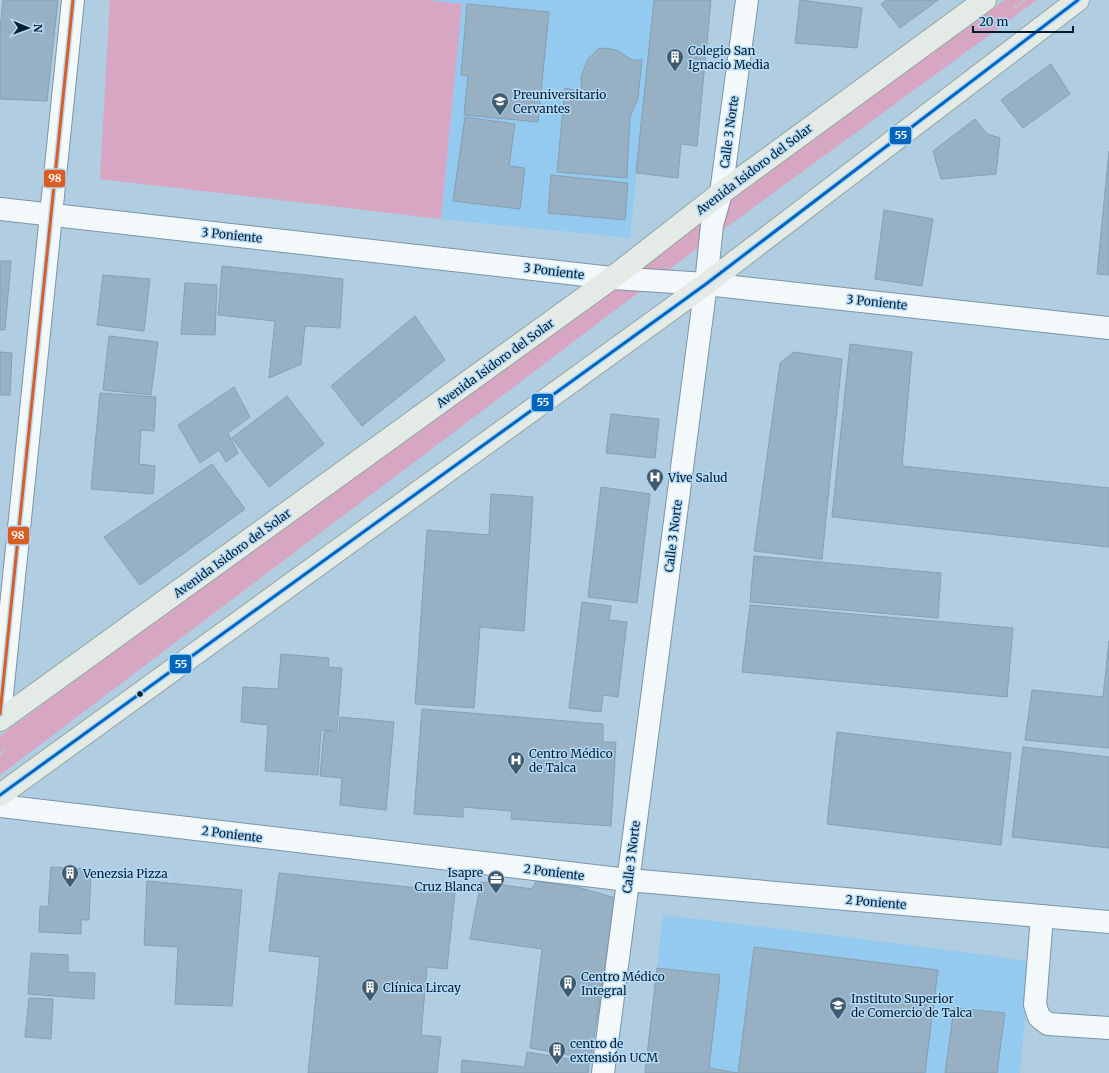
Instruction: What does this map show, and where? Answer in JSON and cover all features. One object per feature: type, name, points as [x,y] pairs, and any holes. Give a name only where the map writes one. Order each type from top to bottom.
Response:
[{"type":"main road","name":"Avenida Isidoro del Solar","points":[[0,720],[612,278],[721,193],[985,0]]},
{"type":"main road","points":[[0,795],[706,284],[1078,0]]},
{"type":"street","points":[[0,714],[73,0]]},
{"type":"street","name":"Calle 3 Norte","points":[[603,1073],[706,284],[712,225],[721,193],[746,0]]},
{"type":"street","name":"3 Poniente","points":[[0,209],[612,278],[706,284],[1109,328]]},
{"type":"street","name":"2 Poniente","points":[[0,806],[628,880],[1109,922]]},
{"type":"street","points":[[1042,916],[1035,1005],[1040,1017],[1048,1024],[1109,1028]]},
{"type":"shaded area","points":[[110,0],[426,0],[462,4],[441,219],[100,179]]},
{"type":"shaded area","points":[[426,0],[654,0],[630,238],[441,219],[462,4]]},
{"type":"shaded area","points":[[1005,0],[1037,0],[687,256],[0,775],[0,736],[721,203]]},
{"type":"shaded area","name":"Instituto Superior de Comercio de Talca","points":[[663,915],[987,955],[1030,962],[1020,1073],[645,1073]]},
{"type":"building","points":[[3,0],[58,0],[47,101],[0,99],[0,30]]},
{"type":"building","name":"Colegio San Ignacio Media","points":[[654,0],[711,0],[697,146],[681,144],[678,178],[636,173]]},
{"type":"building","points":[[800,0],[862,8],[857,48],[795,43]]},
{"type":"building","points":[[886,0],[938,0],[900,28],[881,4]]},
{"type":"building","points":[[467,4],[549,12],[538,122],[464,115],[468,76],[461,75]]},
{"type":"building","points":[[605,48],[616,50],[632,60],[642,60],[638,99],[630,117],[627,178],[557,172],[565,88],[582,92],[581,77],[588,59],[598,49]]},
{"type":"building","points":[[1051,64],[1070,94],[1023,128],[1001,100]]},
{"type":"building","points":[[465,117],[515,124],[509,166],[525,168],[520,209],[453,201]]},
{"type":"building","points":[[975,119],[987,134],[1000,138],[996,174],[941,179],[933,151]]},
{"type":"building","points":[[1109,151],[1109,275],[1097,274]]},
{"type":"building","points":[[551,175],[628,183],[625,220],[548,213]]},
{"type":"building","points":[[884,210],[933,219],[922,286],[875,279]]},
{"type":"building","points":[[0,261],[11,261],[5,330],[0,330]]},
{"type":"building","points":[[222,266],[343,279],[340,328],[305,326],[301,364],[269,378],[275,321],[218,315]]},
{"type":"building","points":[[103,275],[150,279],[144,331],[97,325]]},
{"type":"building","points":[[185,283],[217,285],[215,335],[181,334]]},
{"type":"building","points":[[415,316],[445,360],[362,426],[331,386]]},
{"type":"building","points":[[109,336],[158,342],[151,395],[103,390]]},
{"type":"building","points":[[850,344],[912,352],[902,466],[1109,488],[1109,547],[832,517]]},
{"type":"building","points":[[0,352],[12,353],[10,395],[0,395]]},
{"type":"building","points":[[794,352],[842,359],[822,559],[754,551],[780,363]]},
{"type":"building","points":[[234,387],[250,417],[228,433],[238,453],[226,462],[219,450],[200,463],[178,425]]},
{"type":"building","points":[[100,393],[156,397],[154,431],[141,430],[139,464],[155,466],[153,494],[91,489]]},
{"type":"building","points":[[287,396],[324,444],[269,487],[232,438]]},
{"type":"building","points":[[611,414],[659,419],[655,458],[606,453]]},
{"type":"building","points":[[212,464],[245,509],[140,585],[104,537]]},
{"type":"building","points":[[601,487],[650,494],[637,603],[588,597]]},
{"type":"building","points":[[491,494],[533,497],[524,631],[480,627],[474,708],[415,704],[427,530],[489,535]]},
{"type":"building","points":[[754,556],[941,573],[938,618],[750,602]]},
{"type":"building","points":[[582,602],[611,606],[609,620],[627,622],[618,697],[603,695],[601,712],[569,708]]},
{"type":"building","points":[[750,605],[1013,628],[1007,697],[742,672]]},
{"type":"building","points":[[1109,641],[1109,748],[1025,740],[1032,690],[1103,697]]},
{"type":"building","points":[[281,654],[329,658],[328,667],[342,668],[337,731],[321,730],[318,775],[265,771],[268,725],[241,722],[243,687],[278,689]]},
{"type":"building","name":"Centro Médico de Talca","points":[[422,709],[603,724],[603,742],[616,742],[611,826],[511,819],[512,811],[463,807],[463,817],[414,814]]},
{"type":"building","points":[[340,717],[394,722],[386,810],[340,805],[342,778],[320,776],[324,731],[339,733]]},
{"type":"building","points":[[837,732],[1011,753],[1001,845],[827,824]]},
{"type":"building","points":[[1023,747],[1109,757],[1109,848],[1012,837]]},
{"type":"building","name":"Venezsia Pizza","points":[[51,867],[91,869],[89,920],[81,920],[81,934],[39,932],[40,906],[48,907]]},
{"type":"building","name":"Clínica Lircay","points":[[279,873],[455,892],[447,969],[427,967],[421,1035],[441,1037],[437,1073],[308,1073],[320,957],[269,951]]},
{"type":"building","points":[[147,881],[242,890],[232,1006],[175,1004],[178,947],[144,945]]},
{"type":"building","name":"Centro Médico Integral","points":[[536,881],[581,888],[615,898],[591,1059],[530,1048],[542,949],[470,939],[481,882],[532,889]]},
{"type":"building","points":[[754,947],[938,970],[925,1073],[738,1073]]},
{"type":"building","points":[[31,953],[68,955],[68,972],[95,973],[94,999],[28,994]]},
{"type":"building","points":[[657,968],[720,975],[709,1068],[738,1073],[645,1073]]},
{"type":"building","points":[[29,998],[53,999],[51,1039],[25,1037]]},
{"type":"building","points":[[954,1008],[1005,1013],[997,1073],[945,1073]]},
{"type":"building","name":"centro de extensión UCM","points":[[527,1052],[589,1062],[588,1073],[461,1073],[462,1060],[525,1067]]},
{"type":"transit line","name":"98","points":[[0,714],[73,0]]},
{"type":"transit line","name":"55","points":[[0,795],[706,284],[1078,0]]},
{"type":"place","name":"Colegio San Ignacio Media","points":[[675,72]]},
{"type":"place","name":"Preuniversitario Cervantes","points":[[500,116]]},
{"type":"place","name":"Vive Salud","points":[[655,492]]},
{"type":"place","name":"Centro Médico de Talca","points":[[516,775]]},
{"type":"place","name":"Venezsia Pizza","points":[[70,888]]},
{"type":"place","name":"Isapre Cruz Blanca","points":[[496,894]]},
{"type":"place","name":"Centro Médico Integral","points":[[568,998]]},
{"type":"place","name":"Clínica Lircay","points":[[370,1002]]},
{"type":"place","name":"Instituto Superior de Comercio de Talca","points":[[838,1020]]},
{"type":"place","name":"centro de extensión UCM","points":[[557,1065]]}]
